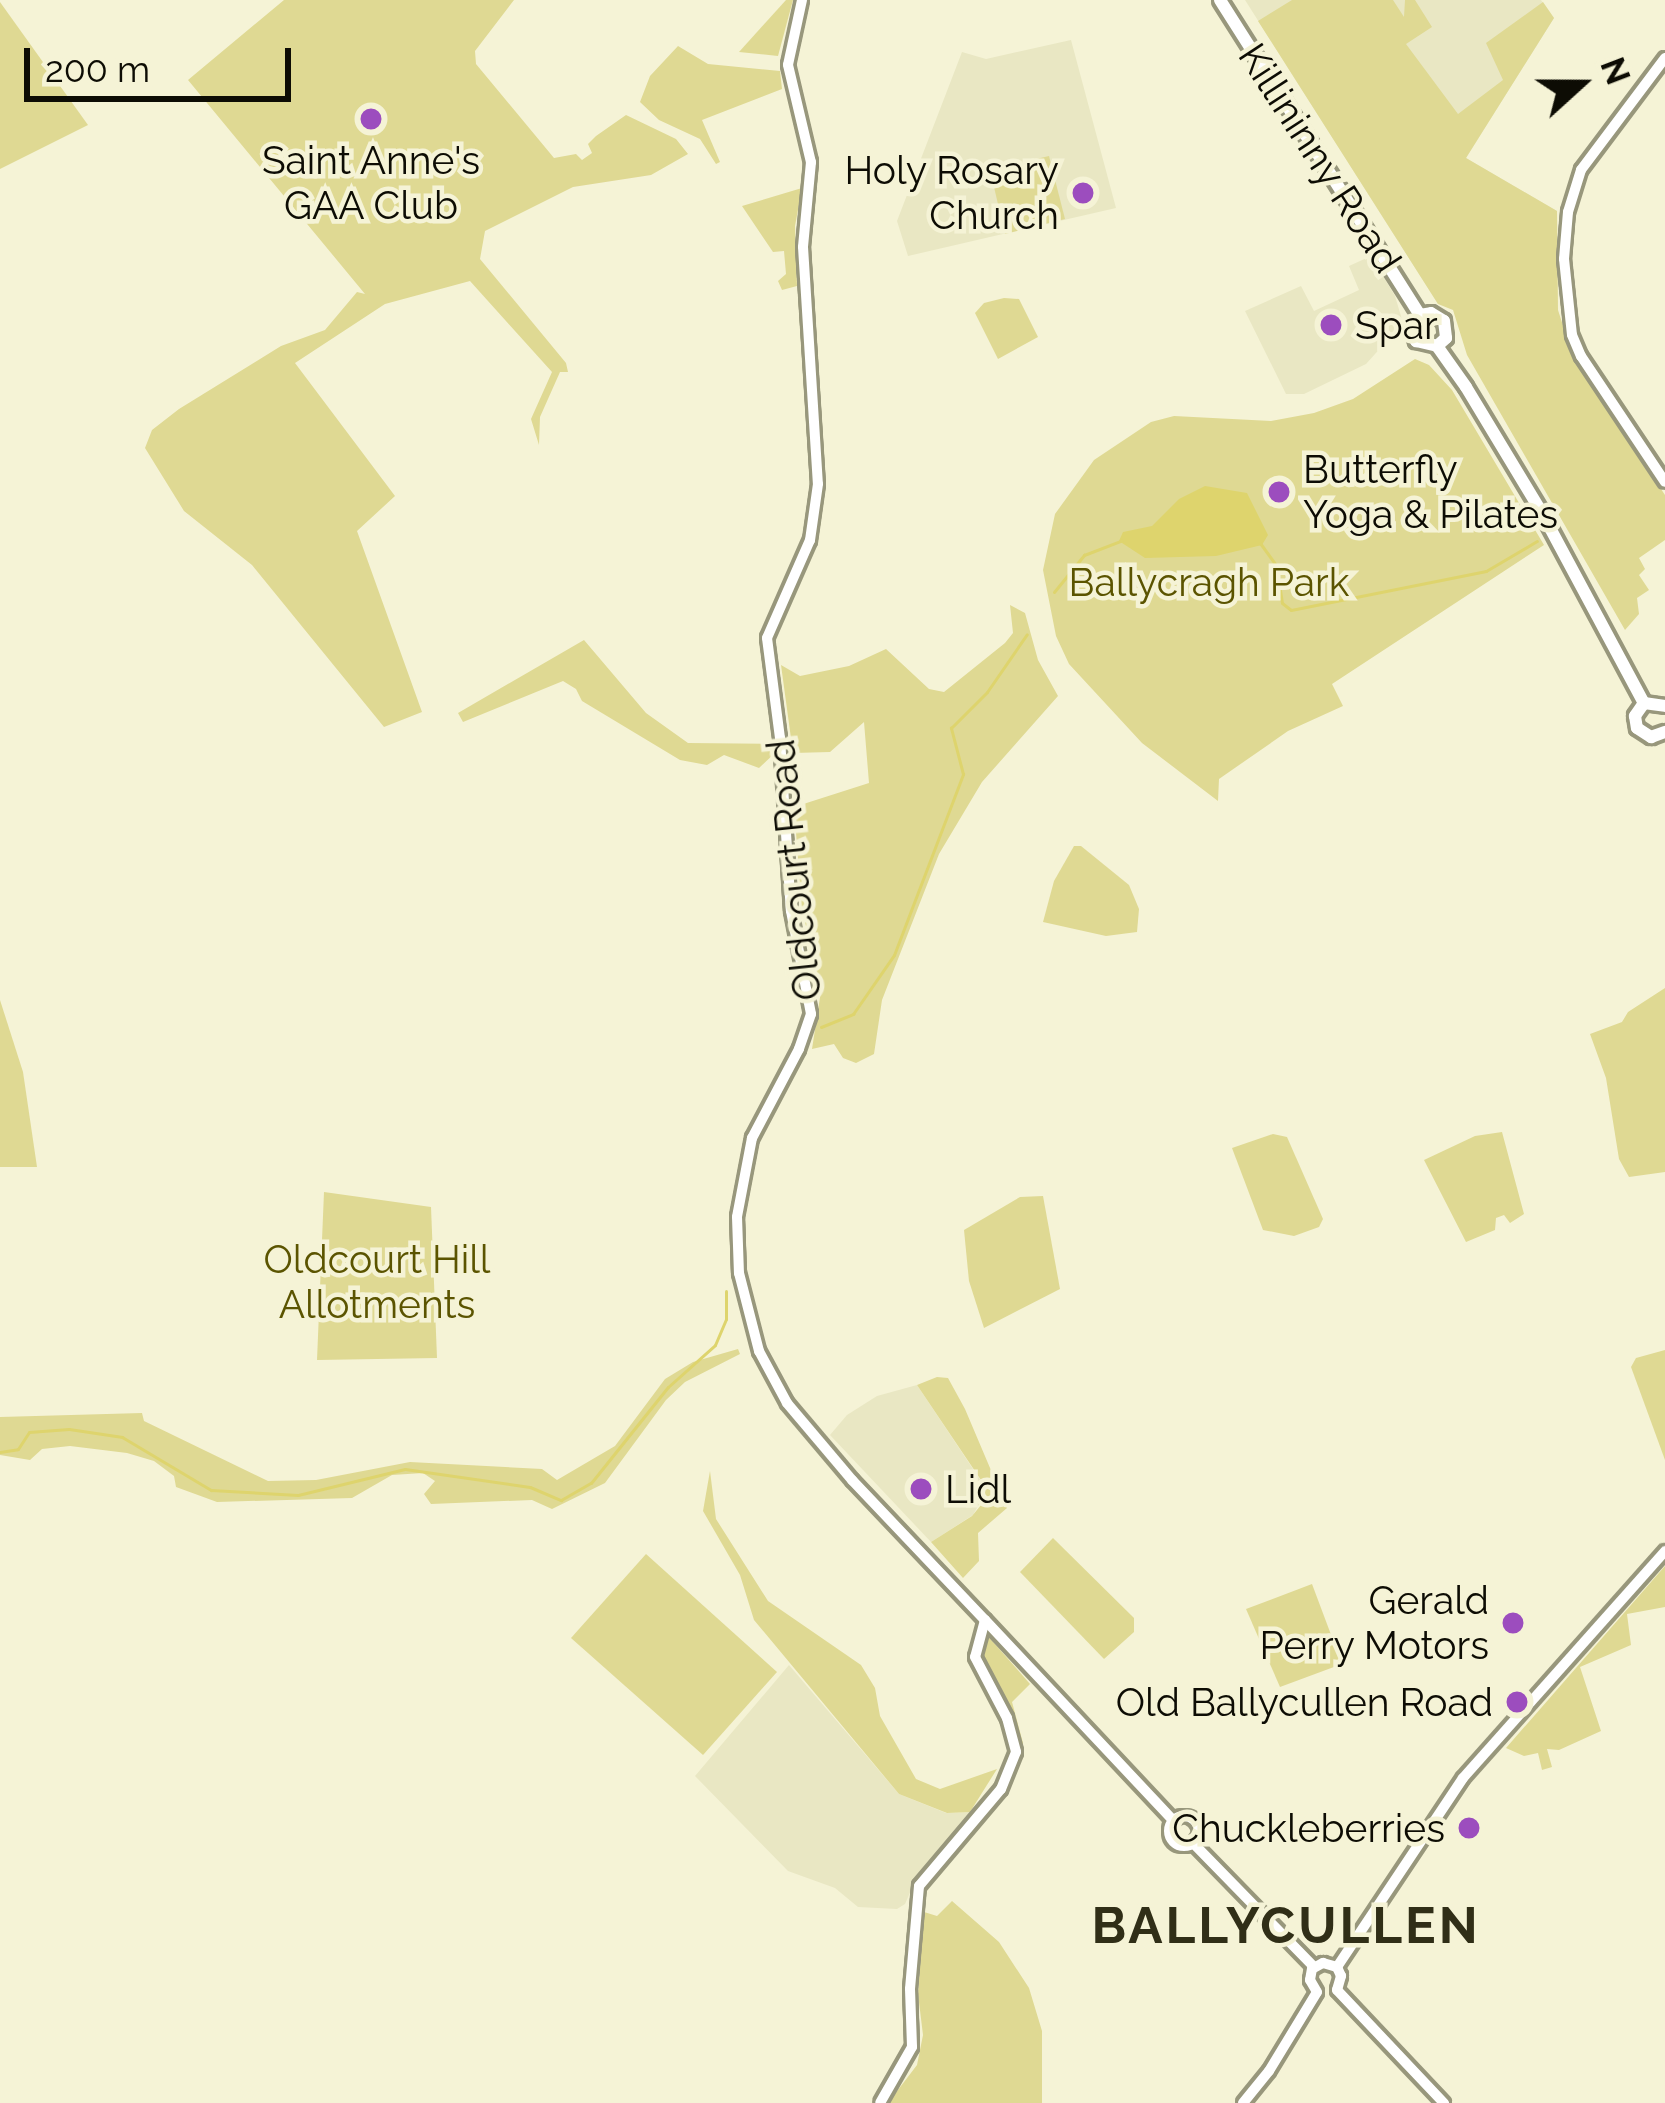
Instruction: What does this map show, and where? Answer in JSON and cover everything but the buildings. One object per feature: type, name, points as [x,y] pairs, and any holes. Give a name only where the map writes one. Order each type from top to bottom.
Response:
[{"type":"main road","name":"Killininny Road","points":[[1220,0],[1420,315]]},
{"type":"main road","name":"Killininny Road","points":[[1431,313],[1444,321],[1446,338],[1437,346],[1420,345],[1413,336],[1420,315],[1431,313]]},
{"type":"main road","name":"Killininny Road","points":[[1437,346],[1542,513],[1644,703],[1635,716],[1637,728],[1646,736],[1664,737]]},
{"type":"main road","points":[[1644,703],[1665,706]]},
{"type":"street","name":"Oldcourt Road","points":[[802,0],[788,65],[811,162],[803,248],[818,484],[810,540],[767,638],[780,738],[791,911],[811,1014],[800,1049],[752,1138],[737,1216],[739,1273],[759,1352],[788,1403],[852,1480],[1173,1820]]},
{"type":"street","points":[[1665,58],[1582,170],[1568,212],[1564,259],[1572,334],[1665,482]]},
{"type":"street","points":[[1337,1967],[1463,1778],[1665,1551]]},
{"type":"street","points":[[880,2103],[912,2047],[910,1989],[919,1886],[991,1803],[1016,1752],[1007,1718],[975,1657],[985,1620]]},
{"type":"street","points":[[1193,1844],[1200,1829],[1196,1820],[1181,1815],[1173,1820],[1172,1840],[1193,1844],[1314,1967]]},
{"type":"street","points":[[1314,1967],[1327,1963],[1337,1967],[1341,1976],[1337,1990]]},
{"type":"street","points":[[1314,1967],[1310,1980],[1317,1992]]},
{"type":"street","points":[[1317,1992],[1337,1990]]},
{"type":"street","points":[[1337,1990],[1444,2103]]},
{"type":"street","points":[[1243,2103],[1269,2071],[1317,1992]]},
{"type":"shaded area","points":[[1245,0],[1541,0],[1554,18],[1466,158],[1557,211],[1438,304]]},
{"type":"shaded area","points":[[1071,40],[1116,208],[908,256],[897,221],[962,52],[986,59]]},
{"type":"shaded area","points":[[1371,256],[1395,296],[1403,323],[1366,364],[1304,394],[1286,394],[1245,311],[1301,286],[1314,311],[1359,290],[1349,266]]},
{"type":"shaded area","points":[[1205,486],[1247,493],[1268,535],[1262,545],[1216,556],[1145,558],[1119,541],[1123,532],[1152,526],[1179,499]]},
{"type":"shaded area","points":[[917,1385],[987,1490],[973,1515],[931,1542],[830,1435],[847,1415],[877,1396]]},
{"type":"shaded area","points":[[789,1665],[899,1794],[946,1813],[970,1812],[947,1846],[919,1872],[905,1904],[897,1909],[858,1907],[835,1888],[788,1871],[695,1776]]},
{"type":"green space","points":[[284,0],[514,0],[475,51],[476,64],[554,158],[576,154],[582,160],[592,153],[588,144],[626,115],[676,139],[688,154],[651,175],[573,187],[485,231],[480,259],[566,363],[568,372],[560,372],[540,417],[539,445],[531,419],[552,372],[470,281],[385,304],[295,363],[395,496],[357,531],[422,712],[384,727],[252,565],[184,511],[145,448],[152,430],[179,409],[281,346],[325,330],[357,292],[365,294],[188,80]]},
{"type":"green space","points":[[786,0],[793,0],[778,56],[739,52]]},
{"type":"green space","points":[[1292,0],[1393,0],[1404,17],[1405,0],[1415,0],[1432,27],[1406,44],[1458,114],[1503,80],[1486,43],[1543,2],[1554,18],[1466,158],[1557,211],[1558,310],[1574,360],[1665,495],[1665,540],[1639,558],[1645,569],[1639,575],[1649,590],[1637,598],[1639,614],[1625,630],[1467,355],[1453,310],[1438,304],[1258,21]]},
{"type":"green space","points":[[0,2],[88,125],[0,169]]},
{"type":"green space","points":[[678,46],[708,64],[780,71],[782,89],[702,120],[720,162],[716,164],[700,139],[659,120],[640,102],[650,76]]},
{"type":"green space","points":[[1049,156],[1065,219],[1005,234],[990,170]]},
{"type":"green space","points":[[802,188],[795,226],[797,286],[782,290],[778,281],[786,274],[784,251],[773,252],[742,206]]},
{"type":"green space","points":[[1019,299],[1038,337],[998,359],[975,313],[984,303]]},
{"type":"green space","name":"Ballycragh Park","points":[[1415,359],[1429,365],[1452,390],[1544,545],[1332,684],[1343,706],[1288,731],[1219,779],[1218,801],[1142,743],[1069,664],[1056,636],[1043,570],[1055,514],[1094,460],[1151,422],[1174,416],[1271,421],[1314,413],[1353,399]]},
{"type":"green space","points":[[1010,605],[1025,613],[1038,660],[1058,696],[982,782],[939,854],[882,1000],[874,1054],[856,1063],[843,1058],[834,1044],[812,1049],[821,991],[802,909],[794,807],[869,783],[864,722],[830,752],[793,753],[781,665],[800,676],[849,666],[886,649],[929,689],[944,692],[1013,633]]},
{"type":"green space","points":[[584,640],[646,713],[688,743],[775,744],[776,752],[759,768],[724,755],[707,765],[680,760],[582,701],[576,689],[563,681],[463,722],[458,713]]},
{"type":"green space","points":[[1074,846],[1081,846],[1129,885],[1139,909],[1137,932],[1106,936],[1043,922],[1054,881]]},
{"type":"green space","points":[[1665,988],[1665,1172],[1629,1177],[1619,1159],[1606,1078],[1590,1034],[1622,1022],[1628,1012]]},
{"type":"green space","points":[[0,1000],[23,1072],[37,1167],[0,1167]]},
{"type":"green space","points":[[1502,1132],[1524,1214],[1510,1223],[1504,1215],[1496,1218],[1495,1230],[1466,1242],[1424,1160],[1475,1136]]},
{"type":"green space","points":[[1273,1134],[1287,1137],[1323,1219],[1319,1227],[1294,1236],[1263,1230],[1232,1148]]},
{"type":"green space","name":"Oldcourt Hill Allotments","points":[[324,1192],[431,1207],[437,1358],[317,1360]]},
{"type":"green space","points":[[1043,1196],[1060,1289],[984,1328],[969,1281],[964,1230],[1020,1197]]},
{"type":"green space","points":[[738,1349],[740,1354],[685,1382],[666,1400],[605,1483],[552,1509],[532,1500],[431,1504],[424,1494],[435,1481],[423,1473],[392,1475],[352,1498],[217,1502],[176,1487],[174,1476],[154,1461],[127,1453],[70,1446],[42,1449],[30,1460],[0,1455],[0,1417],[142,1413],[144,1421],[268,1481],[316,1480],[410,1462],[542,1469],[557,1480],[615,1446],[665,1379],[693,1362]]},
{"type":"green space","points":[[1665,1350],[1665,1460],[1631,1367],[1636,1358]]},
{"type":"green space","points":[[948,1378],[965,1409],[1007,1508],[978,1533],[979,1561],[963,1578],[931,1542],[972,1516],[986,1499],[981,1493],[987,1489],[917,1385]]},
{"type":"green space","points":[[710,1471],[716,1519],[768,1601],[861,1665],[875,1688],[880,1716],[916,1779],[940,1789],[997,1769],[970,1812],[947,1813],[899,1794],[754,1620],[740,1575],[703,1511]]},
{"type":"green space","points":[[1053,1538],[1134,1618],[1134,1632],[1104,1659],[1020,1572]]},
{"type":"green space","points":[[646,1554],[777,1672],[703,1755],[571,1638]]},
{"type":"green space","points":[[1665,1566],[1665,1607],[1627,1614],[1631,1645],[1580,1667],[1601,1731],[1559,1750],[1547,1749],[1552,1767],[1542,1770],[1538,1753],[1524,1756],[1506,1748]]},
{"type":"green space","points":[[1312,1584],[1342,1664],[1280,1687],[1246,1609]]},
{"type":"green space","points":[[986,1634],[1030,1684],[1012,1702],[1023,1743],[1018,1763],[1013,1723],[979,1647]]},
{"type":"green space","points":[[952,1901],[999,1942],[1029,1988],[1042,2031],[1042,2103],[888,2103],[917,2065],[923,2035],[918,1994],[924,1912],[937,1916]]},
{"type":"waterway","points":[[1054,592],[1084,555],[1121,541]]},
{"type":"waterway","points":[[1260,543],[1276,565],[1282,603],[1291,610],[1486,571],[1537,541]]},
{"type":"waterway","points":[[821,1027],[853,1014],[894,955],[963,774],[951,728],[987,692],[1027,634]]},
{"type":"waterway","points":[[0,1452],[18,1449],[29,1432],[69,1429],[122,1437],[211,1490],[298,1495],[405,1469],[530,1487],[561,1500],[591,1483],[668,1387],[715,1345],[726,1319],[726,1291]]},
{"type":"place","name":"Saint Anne's GAA Club","points":[[371,119]]},
{"type":"place","name":"Holy Rosary Church","points":[[1083,193]]},
{"type":"place","name":"Spar","points":[[1331,325]]},
{"type":"place","name":"Butterfly Yoga & Pilates","points":[[1279,492]]},
{"type":"place","name":"Lidl","points":[[921,1489]]},
{"type":"place","name":"Gerald Perry Motors","points":[[1513,1623]]},
{"type":"place","name":"Old Ballycullen Road","points":[[1517,1702]]},
{"type":"place","name":"Chuckleberries","points":[[1469,1828]]},
{"type":"district","name":"BALLYCULLEN","points":[[1286,1925]]}]
